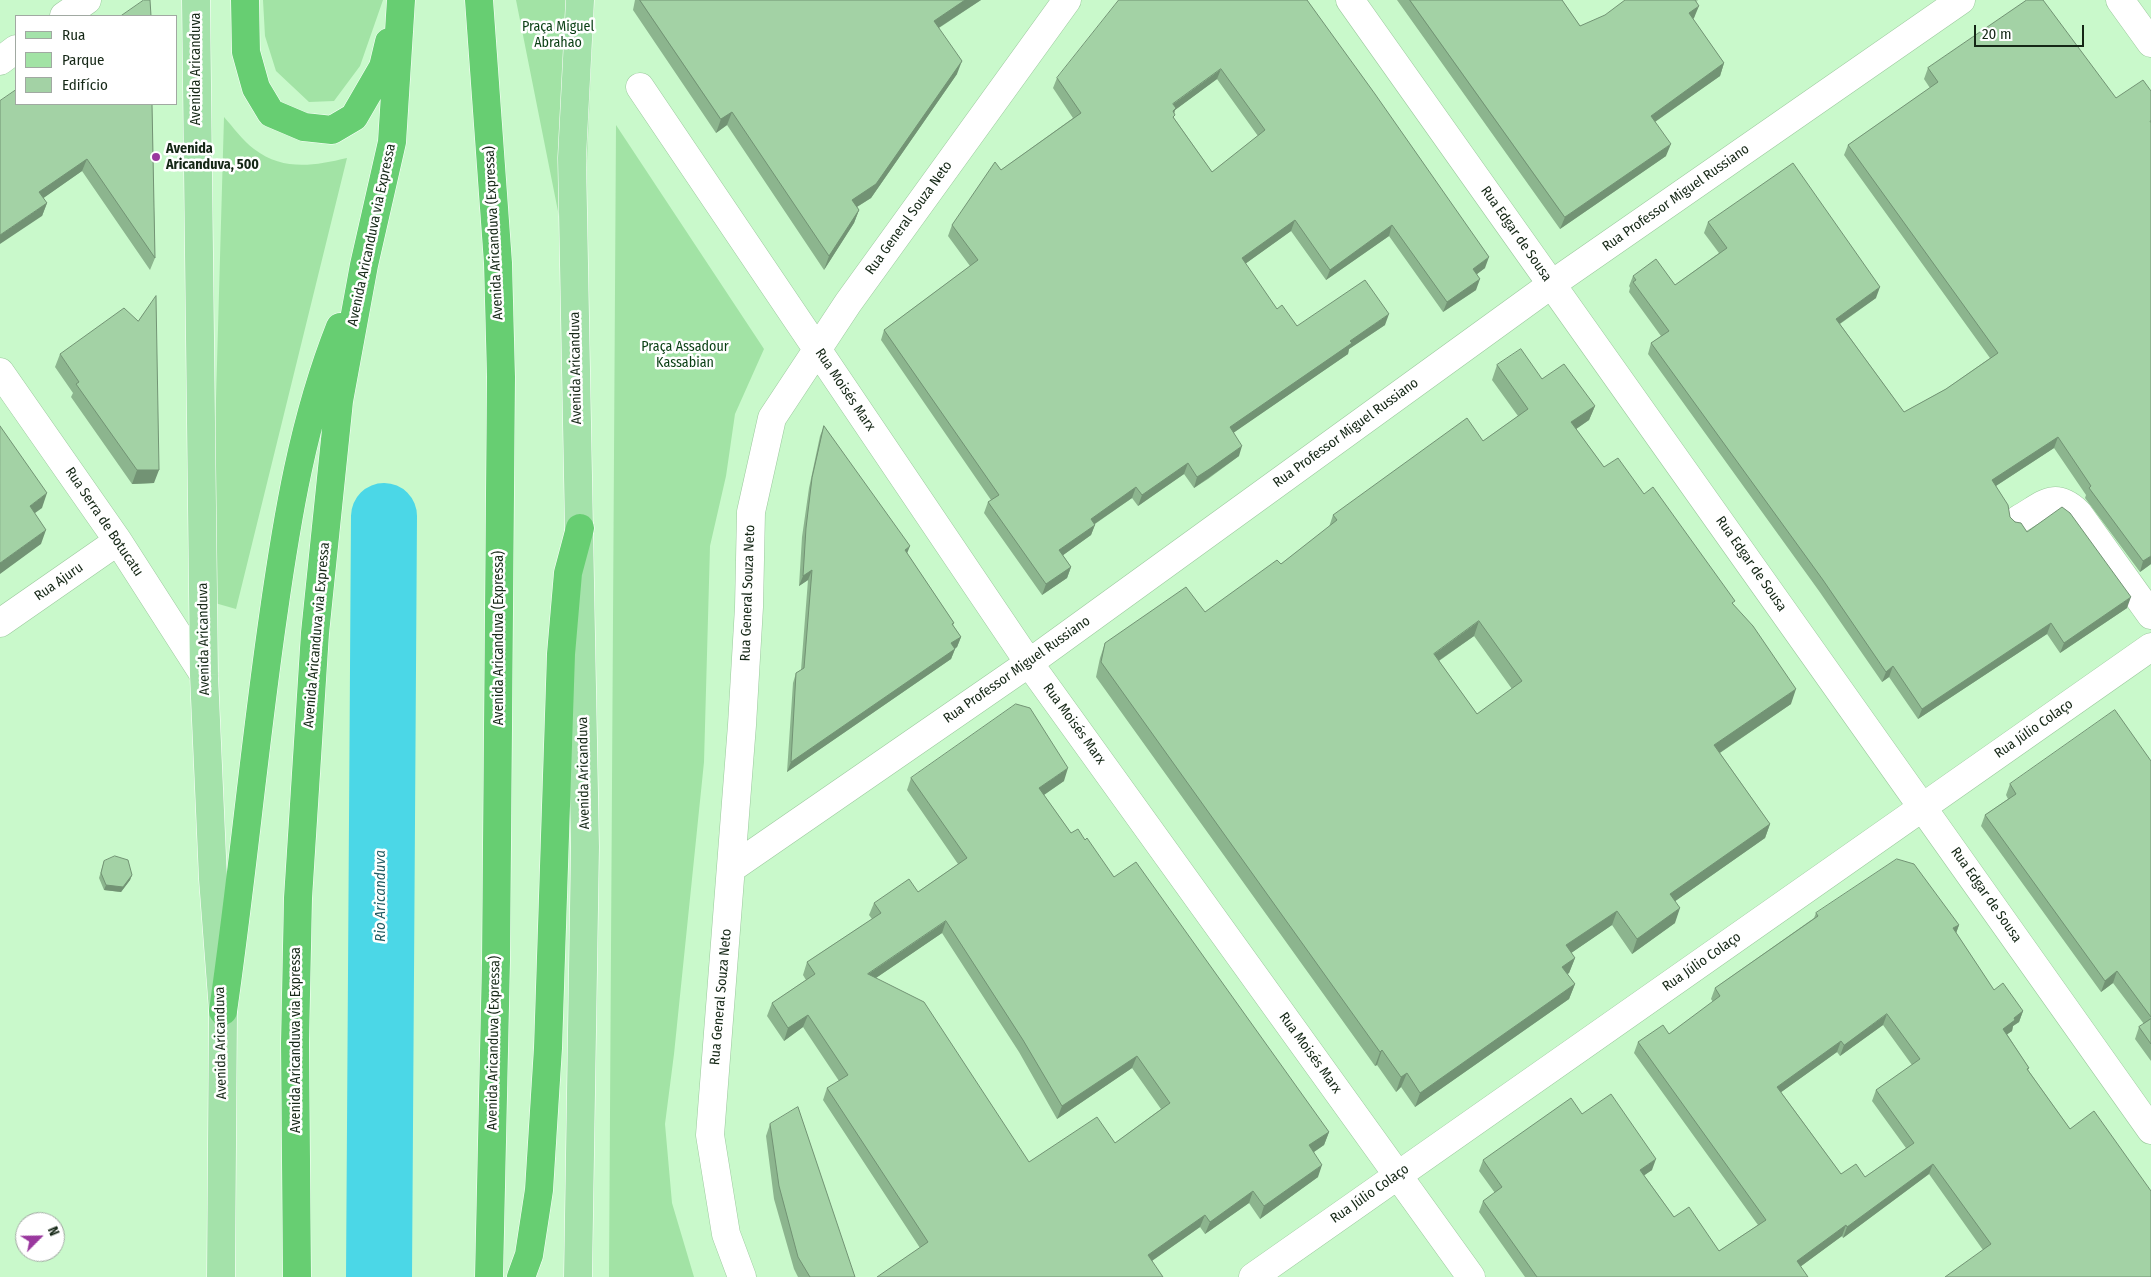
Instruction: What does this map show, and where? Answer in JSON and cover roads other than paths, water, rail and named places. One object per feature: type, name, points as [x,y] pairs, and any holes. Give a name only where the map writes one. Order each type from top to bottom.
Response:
[{"type":"highway","points":[[245,0],[246,52],[256,88],[272,113],[304,127],[332,130],[354,117],[383,67],[400,0]]},
{"type":"highway","name":"Avenida Aricanduva via Expressa","points":[[297,1277],[295,1043],[298,898],[315,633],[339,401],[364,265],[392,142],[400,0]]},
{"type":"highway","name":"Avenida Aricanduva (Expressa)","points":[[479,0],[498,263],[501,377],[496,960],[489,1277]]},
{"type":"highway","points":[[223,1011],[234,937],[261,701],[286,527],[309,418],[329,353],[364,265]]},
{"type":"highway","points":[[520,1277],[528,1255],[539,1190],[548,1048],[561,654],[568,573],[580,528]]},
{"type":"main road","name":"Avenida Aricanduva","points":[[196,0],[204,675],[213,879],[223,1011],[221,1277]]},
{"type":"main road","name":"Avenida Aricanduva","points":[[578,1277],[585,847],[572,158],[580,0]]},
{"type":"street","points":[[65,15],[87,0]]},
{"type":"street","name":"Rua General Souza Neto","points":[[742,1277],[726,1234],[710,1135],[732,868],[748,616],[751,512],[772,418],[817,347],[1067,0]]},
{"type":"street","name":"Rua Edgar de Sousa","points":[[1350,0],[2151,1130]]},
{"type":"street","name":"Rua Professor Miguel Russiano","points":[[732,868],[1029,663],[1552,284],[1961,0]]},
{"type":"street","points":[[2120,0],[2151,43]]},
{"type":"street","points":[[0,61],[15,50]]},
{"type":"street","name":"Rua Moisés Marx","points":[[640,87],[1029,663],[1472,1277]]},
{"type":"street","name":"Rua Serra de Botucatu","points":[[0,372],[118,541],[204,675]]},
{"type":"street","points":[[2019,519],[2050,502],[2059,500],[2069,504],[2078,513],[2151,615]]},
{"type":"street","name":"Rua Ajuru","points":[[0,623],[118,541]]},
{"type":"street","name":"Rua Júlio Colaço","points":[[1253,1277],[2151,646]]},
{"type":"waterway","name":"Rio Aricanduva","points":[[379,1277],[384,516]]},
{"type":"place","name":"Avenida Aricanduva, 500","points":[[156,157]]},
{"type":"park label","name":"Praça Miguel Abrahao","points":[[558,36]]},
{"type":"park label","name":"Praça Assadour Kassabian","points":[[685,356]]}]
